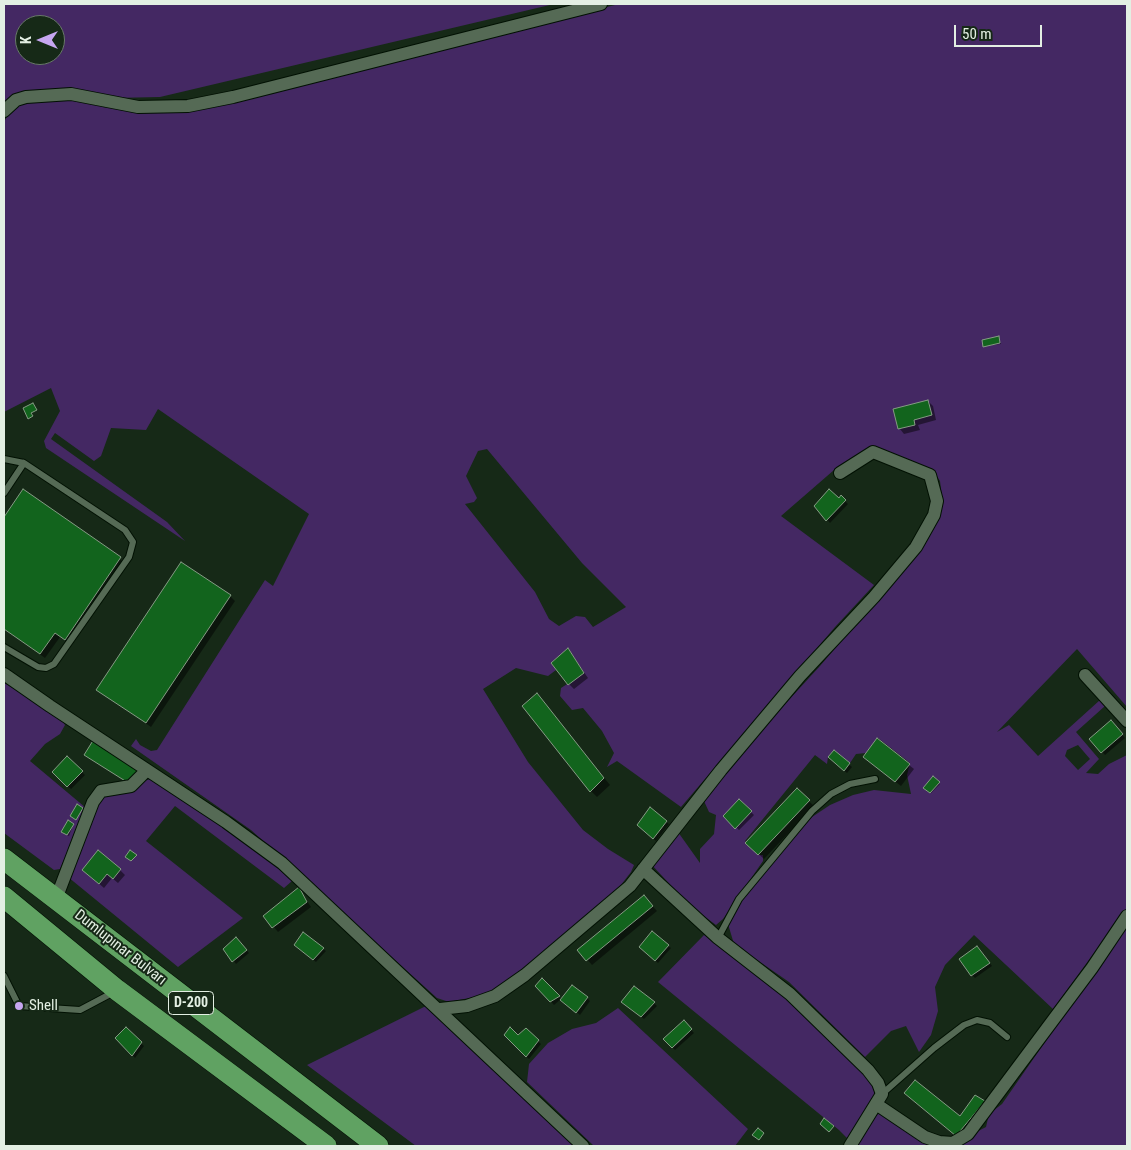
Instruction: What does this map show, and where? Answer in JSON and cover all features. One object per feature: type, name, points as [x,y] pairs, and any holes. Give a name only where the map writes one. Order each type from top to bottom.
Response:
[{"type":"highway","name":"Dumlupınar Bulvarı","points":[[4,859],[378,1146]]},
{"type":"highway","points":[[4,897],[117,990],[326,1146]]},
{"type":"street","points":[[4,111],[16,100],[62,94],[71,94],[138,107],[188,106],[233,97],[601,4]]},
{"type":"street","points":[[440,1009],[467,1006],[502,991],[630,886],[721,770],[800,676],[916,547],[934,515],[937,501],[935,485],[930,475],[873,452],[840,473]]},
{"type":"street","points":[[4,674],[226,822],[282,863],[440,1009],[583,1146]]},
{"type":"street","points":[[1086,675],[1127,721]]},
{"type":"street","points":[[56,899],[93,802],[101,790],[132,786],[147,770]]},
{"type":"street","points":[[643,869],[718,938],[790,994],[868,1070],[878,1083],[879,1099],[850,1146]]},
{"type":"street","points":[[879,1099],[925,1137],[938,1142],[954,1143],[968,1134],[1092,968],[1127,916]]},
{"type":"lane","points":[[4,459],[24,463],[126,530],[133,542],[133,550],[54,664],[46,668],[38,667],[4,647]]},
{"type":"lane","points":[[4,493],[24,463]]},
{"type":"lane","points":[[718,938],[739,899],[812,811],[831,794],[850,784],[875,779]]},
{"type":"lane","points":[[4,976],[19,1006],[80,1010],[117,990]]},
{"type":"lane","points":[[879,1099],[934,1048],[964,1025],[977,1020],[990,1023],[1008,1037]]},
{"type":"shaded area","points":[[4,4],[554,4],[160,97],[113,98],[69,89],[35,90],[15,96],[4,104]]},
{"type":"shaded area","points":[[619,4],[1127,4],[1127,707],[1077,649],[997,732],[1009,725],[1038,756],[1100,700],[1105,706],[1076,732],[1099,759],[1086,773],[1098,774],[1109,764],[1127,755],[1127,908],[1053,1009],[974,935],[945,965],[935,987],[938,1011],[931,1035],[919,1052],[906,1026],[891,1031],[865,1057],[789,982],[734,944],[728,924],[741,899],[812,817],[830,805],[853,795],[874,790],[911,794],[907,775],[910,763],[878,738],[866,753],[856,754],[850,763],[834,750],[828,757],[827,764],[815,755],[745,841],[758,855],[763,855],[763,861],[723,919],[716,925],[689,905],[651,864],[678,832],[700,863],[700,849],[714,834],[716,815],[709,812],[704,801],[720,775],[820,666],[920,549],[943,505],[940,481],[932,469],[861,454],[834,470],[781,516],[874,585],[835,627],[681,807],[617,761],[607,767],[614,753],[602,731],[583,708],[572,710],[560,696],[561,688],[584,673],[568,648],[551,663],[556,670],[548,676],[516,668],[483,689],[528,762],[583,830],[608,849],[634,865],[617,890],[524,969],[489,994],[449,1002],[437,998],[251,830],[131,746],[136,739],[140,745],[151,751],[157,750],[265,580],[273,586],[309,514],[158,409],[146,430],[111,428],[101,456],[94,461],[55,433],[51,439],[167,522],[185,541],[46,448],[44,441],[60,411],[51,388],[4,412],[4,122],[10,111],[20,103],[78,98],[103,107],[138,111],[365,68]],"holes":[[[487,449],[582,563],[626,607],[593,627],[585,617],[576,616],[559,626],[549,619],[535,592],[465,504],[474,502],[477,498],[466,476],[478,451]],[[1078,745],[1090,759],[1078,770],[1065,756],[1067,750]],[[739,799],[752,811],[735,828],[724,816]]]},
{"type":"shaded area","points":[[4,683],[59,715],[65,725],[60,734],[45,744],[30,761],[86,808],[60,869],[54,870],[4,833]]},
{"type":"shaded area","points":[[153,778],[271,862],[292,881],[284,888],[175,806],[146,841],[243,918],[178,967],[68,877],[102,795]]},
{"type":"shaded area","points":[[1127,924],[1127,1146],[949,1146],[986,1127],[989,1114],[1002,1104]]},
{"type":"shaded area","points":[[704,935],[775,985],[874,1081],[874,1097],[848,1139],[658,982]]},
{"type":"shaded area","points":[[428,1005],[574,1146],[416,1146],[307,1065]]},
{"type":"shaded area","points":[[618,1008],[748,1129],[735,1146],[594,1146],[527,1082],[529,1064],[548,1043],[572,1029],[596,1023]]},
{"type":"shaded area","points":[[878,1114],[887,1114],[946,1146],[856,1146],[870,1122]]},
{"type":"building","points":[[999,336],[1000,343],[983,347],[982,340]]},
{"type":"building","points":[[928,400],[932,415],[914,420],[915,425],[898,429],[893,409]]},
{"type":"building","points":[[33,403],[37,410],[31,413],[33,416],[28,419],[23,408]]},
{"type":"building","points":[[23,489],[121,557],[65,640],[55,633],[40,654],[4,629],[4,517]]},
{"type":"building","points":[[829,489],[839,498],[841,495],[846,500],[826,521],[814,506]]},
{"type":"building","points":[[181,562],[231,595],[146,723],[96,690]]},
{"type":"building","points":[[568,648],[584,673],[568,685],[551,663]]},
{"type":"building","points":[[537,693],[604,778],[590,792],[522,706]]},
{"type":"building","points":[[1111,720],[1123,734],[1101,753],[1089,739]]},
{"type":"building","points":[[877,738],[910,764],[895,782],[863,757]]},
{"type":"building","points":[[94,739],[139,769],[130,784],[84,755]]},
{"type":"building","points":[[834,750],[850,763],[844,771],[828,757]]},
{"type":"building","points":[[67,756],[83,771],[67,787],[52,772]]},
{"type":"building","points":[[933,776],[940,782],[930,793],[923,788]]},
{"type":"building","points":[[797,788],[810,800],[758,855],[745,843]]},
{"type":"building","points":[[739,799],[752,811],[735,829],[723,816]]},
{"type":"building","points":[[77,804],[83,808],[76,820],[70,816]]},
{"type":"building","points":[[650,807],[667,821],[653,839],[637,825]]},
{"type":"building","points":[[68,820],[74,824],[67,835],[61,832]]},
{"type":"building","points":[[98,850],[121,869],[113,879],[107,874],[99,884],[82,870]]},
{"type":"building","points":[[130,850],[137,855],[131,861],[125,857]]},
{"type":"building","points":[[299,887],[307,902],[272,928],[263,916]]},
{"type":"building","points":[[644,895],[653,906],[586,961],[577,950]]},
{"type":"building","points":[[652,931],[669,945],[655,961],[639,947]]},
{"type":"building","points":[[303,932],[324,948],[313,960],[294,945]]},
{"type":"building","points":[[236,937],[247,950],[232,962],[223,949]]},
{"type":"building","points":[[977,946],[990,963],[971,976],[959,959]]},
{"type":"building","points":[[542,978],[560,996],[550,1002],[535,986]]},
{"type":"building","points":[[572,985],[588,997],[576,1013],[560,1000]]},
{"type":"building","points":[[634,986],[655,1002],[641,1017],[621,1002]]},
{"type":"building","points":[[684,1020],[692,1029],[672,1048],[663,1039]]},
{"type":"building","points":[[126,1027],[142,1042],[132,1056],[115,1038]]},
{"type":"building","points":[[510,1027],[518,1035],[526,1028],[539,1040],[526,1057],[504,1035]]},
{"type":"building","points":[[915,1080],[960,1116],[975,1095],[985,1101],[956,1136],[904,1093]]},
{"type":"building","points":[[824,1118],[834,1126],[829,1132],[820,1124]]},
{"type":"building","points":[[758,1128],[764,1133],[759,1140],[752,1135]]},
{"type":"place","name":"Shell","points":[[19,1006]]}]
